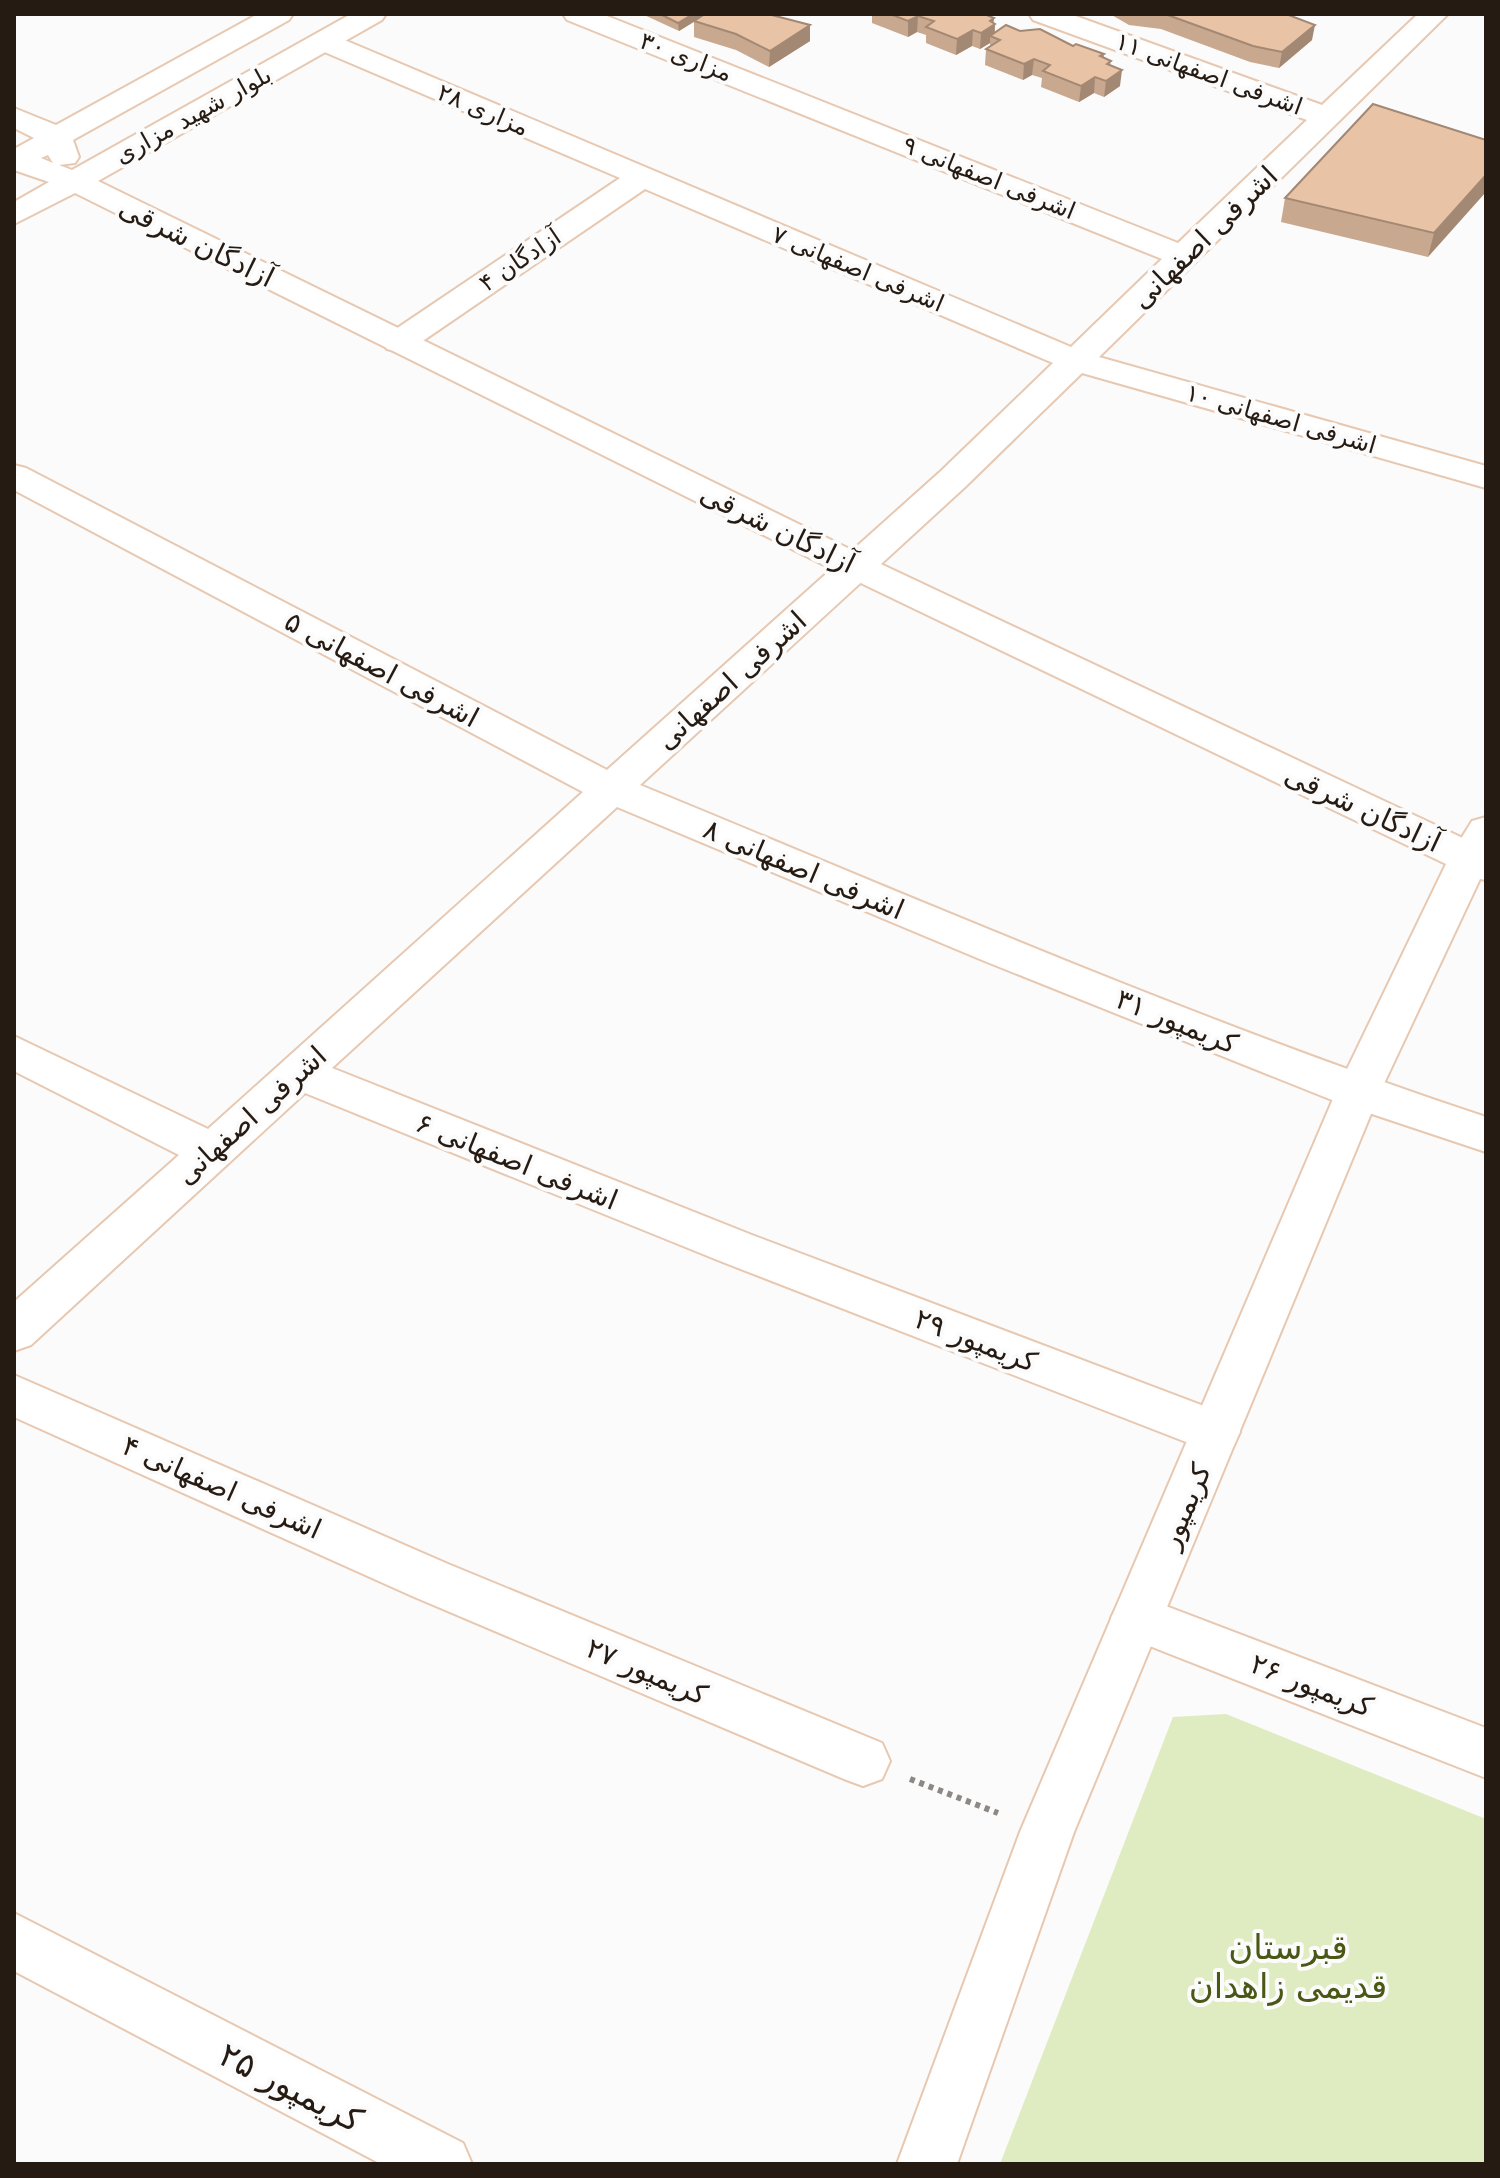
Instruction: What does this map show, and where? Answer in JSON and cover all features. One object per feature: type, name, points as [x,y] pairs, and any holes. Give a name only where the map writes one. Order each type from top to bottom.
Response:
[{"type":"street","name":"بلوار شهید مزاری","points":[[15,160],[279,14]]},
{"type":"street","name":"بلوار شهید مزاری","points":[[14,215],[372,14]]},
{"type":"street","name":"مزاری ۳۰","points":[[577,14],[795,99]]},
{"type":"street","name":"اشرفی اصفهانی ۱۱","points":[[1043,14],[1329,118]]},
{"type":"street","name":"اشرفی اصفهانی","points":[[14,1331],[855,566],[1076,361],[1434,14]]},
{"type":"street","name":"مزاری ۲۸","points":[[325,42],[641,178]]},
{"type":"street","name":"اشرفی اصفهانی ۹","points":[[795,99],[1184,257]]},
{"type":"street","points":[[14,117],[57,137],[74,181]]},
{"type":"street","name":"آزادگان شرقی","points":[[15,160],[74,181],[855,566],[1480,852]]},
{"type":"street","name":"آزادگان ۴","points":[[399,342],[641,178]]},
{"type":"street","name":"اشرفی اصفهانی ۷","points":[[641,178],[1076,361]]},
{"type":"street","name":"اشرفی اصفهانی ۱۰","points":[[1076,361],[1486,477]]},
{"type":"street","name":"اشرفی اصفهانی ۵","points":[[14,476],[611,789]]},
{"type":"street","name":"اشرفی اصفهانی ۸","points":[[611,789],[997,949]]},
{"type":"street","name":"کریمپور","points":[[927,2164],[1047,1832],[1358,1092],[1480,852]]},
{"type":"street","name":"کریمپور ۳۱","points":[[997,949],[1358,1092],[1486,1135]]},
{"type":"street","points":[[14,1052],[212,1151]]},
{"type":"street","name":"اشرفی اصفهانی ۶","points":[[299,1073],[736,1248]]},
{"type":"street","name":"کریمپور ۲۹","points":[[736,1248],[1216,1432]]},
{"type":"street","name":"اشرفی اصفهانی ۴","points":[[14,1395],[430,1580]]},
{"type":"street","name":"کریمپور ۲۷","points":[[430,1580],[863,1761]]},
{"type":"street","name":"کریمپور ۲۶","points":[[1137,1618],[1486,1753]]},
{"type":"street","name":"کریمپور ۲۵","points":[[14,1941],[442,2164]]},
{"type":"path","points":[[863,1761],[1047,1832]]},
{"type":"green space","name":"قبرستان قدیمی زاهدان","points":[[1226,1714],[1486,1819],[1486,2164],[1000,2164],[1173,1717]]},
{"type":"building","points":[[660,14],[693,14],[678,23]]},
{"type":"building","points":[[705,14],[768,14],[810,25],[770,51],[736,34],[694,21]]},
{"type":"building","points":[[890,14],[984,14],[994,18],[990,21],[995,24],[981,33],[973,30],[957,39],[926,27],[934,21],[918,16],[908,21]]},
{"type":"building","points":[[1165,14],[1286,14],[1315,25],[1282,52],[1253,46]]},
{"type":"building","points":[[1006,25],[1020,31],[1040,29],[1073,46],[1076,44],[1104,54],[1100,56],[1111,61],[1107,64],[1122,70],[1106,81],[1095,77],[1081,86],[1043,71],[1050,65],[1034,59],[1024,64],[986,49],[1000,40],[990,36]]},
{"type":"building","points":[[1373,104],[1486,140],[1486,175],[1434,233],[1285,198]]}]
